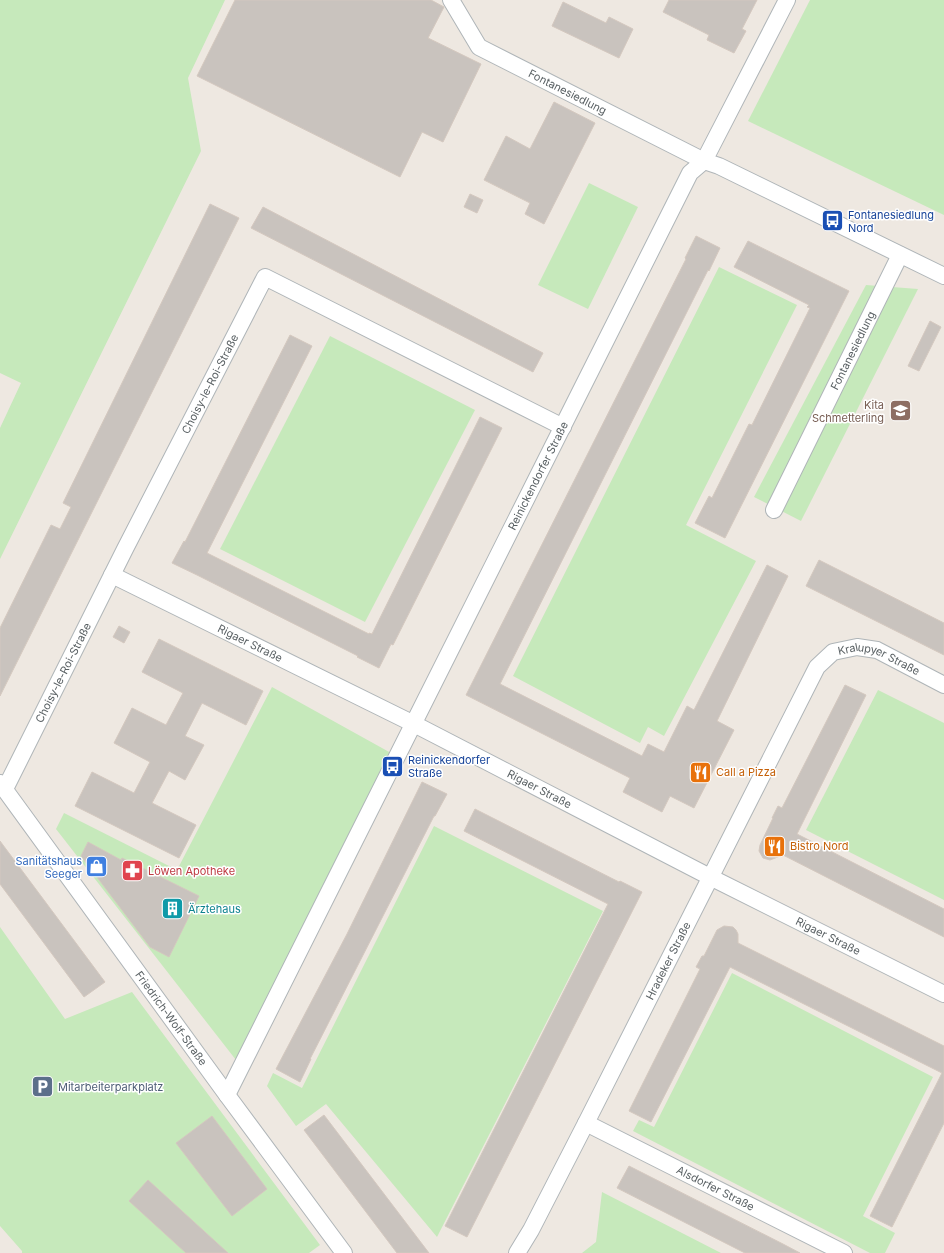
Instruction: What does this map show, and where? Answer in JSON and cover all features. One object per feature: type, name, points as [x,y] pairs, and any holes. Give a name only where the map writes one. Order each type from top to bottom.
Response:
[{"type":"street","name":"Fontanesiedlung","points":[[451,0],[479,47],[704,161],[719,166],[944,276]]},
{"type":"street","points":[[704,161],[787,0]]},
{"type":"street","name":"Reinickendorfer Straße","points":[[227,1095],[690,173],[704,161]]},
{"type":"street","name":"Fontanesiedlung","points":[[774,510],[900,255]]},
{"type":"street","name":"Choisy-le-Roi-Straße","points":[[3,786],[265,277],[563,427]]},
{"type":"street","name":"Rigaer Straße","points":[[112,575],[414,724],[710,877],[944,994]]},
{"type":"street","name":"Kralupyer Straße","points":[[817,668],[834,652],[857,647],[877,650],[944,685]]},
{"type":"street","name":"Hradeker Straße","points":[[517,1253],[531,1230],[586,1123],[817,668]]},
{"type":"street","name":"Friedrich-Wolf-Straße","points":[[3,786],[227,1095],[344,1253]]},
{"type":"street","name":"Alsdorfer Straße","points":[[586,1123],[844,1253]]},
{"type":"green space","points":[[0,0],[225,0],[188,78],[201,151],[0,559],[0,428],[21,383],[0,373]]},
{"type":"green space","points":[[810,0],[944,0],[944,215],[748,121]]},
{"type":"green space","points":[[589,183],[638,207],[588,309],[538,285]]},
{"type":"green space","points":[[719,267],[797,305],[686,525],[756,561],[664,736],[648,727],[640,743],[513,676]]},
{"type":"green space","points":[[866,285],[918,289],[801,521],[754,497]]},
{"type":"green space","points":[[330,336],[475,410],[365,622],[220,549]]},
{"type":"green space","points":[[272,687],[391,753],[236,1060],[56,829],[64,813],[177,870]]},
{"type":"green space","points":[[878,690],[944,723],[944,900],[806,830]]},
{"type":"green space","points":[[434,826],[603,911],[437,1237],[326,1104],[296,1126],[267,1086],[273,1073],[302,1088]]},
{"type":"green space","points":[[0,927],[65,1019],[132,992],[320,1245],[309,1253],[22,1253],[22,1251],[0,1226]]},
{"type":"green space","points":[[732,973],[933,1077],[863,1216],[895,1233],[885,1253],[870,1253],[633,1131],[639,1120],[654,1127]]},
{"type":"green space","points":[[602,1192],[721,1253],[582,1253],[596,1242]]},
{"type":"building","points":[[235,0],[431,0],[444,7],[428,38],[481,64],[443,142],[422,132],[400,177],[197,76]]},
{"type":"building","points":[[669,0],[757,0],[742,29],[746,31],[734,53],[707,40],[709,35],[663,12]]},
{"type":"building","points":[[563,2],[606,23],[609,17],[633,29],[619,58],[552,26]]},
{"type":"building","points":[[554,102],[595,123],[544,224],[525,214],[530,203],[484,180],[506,136],[530,149]]},
{"type":"building","points":[[470,194],[483,200],[477,213],[464,207]]},
{"type":"building","points":[[210,204],[239,218],[0,696],[0,628],[51,525],[60,529],[71,507],[63,503]]},
{"type":"building","points":[[263,207],[543,353],[533,372],[251,228]]},
{"type":"building","points":[[696,236],[720,248],[500,684],[642,756],[648,744],[664,752],[687,706],[694,710],[767,565],[788,576],[717,721],[734,730],[694,808],[670,796],[662,812],[623,792],[630,778],[466,695],[686,259],[685,258]]},
{"type":"building","points":[[748,241],[849,291],[725,538],[695,523],[709,496],[712,498],[749,424],[752,425],[810,308],[807,307],[809,305],[734,267]]},
{"type":"building","points":[[930,321],[941,327],[919,371],[908,366]]},
{"type":"building","points":[[290,335],[312,346],[207,553],[369,634],[372,634],[480,417],[502,428],[393,645],[391,644],[379,668],[357,657],[358,656],[172,563],[184,541],[185,542]]},
{"type":"building","points":[[819,560],[944,623],[944,655],[806,586]]},
{"type":"building","points":[[119,626],[130,632],[124,643],[113,637]]},
{"type":"building","points":[[159,639],[263,691],[246,725],[202,703],[185,736],[204,745],[185,780],[169,771],[152,803],[196,825],[179,858],[75,806],[92,772],[134,793],[150,762],[114,743],[132,708],[166,725],[183,693],[142,672]]},
{"type":"building","points":[[845,685],[866,695],[797,834],[944,909],[944,937],[783,855],[770,860],[763,858],[759,851],[760,845],[778,806],[782,808]]},
{"type":"building","points":[[422,782],[447,794],[434,816],[310,1059],[300,1082],[276,1069],[347,934]]},
{"type":"building","points":[[475,809],[619,882],[620,881],[642,892],[467,1237],[445,1226],[608,904],[464,831]]},
{"type":"building","points":[[0,841],[105,982],[84,997],[0,884]]},
{"type":"building","name":"Ärztehaus","points":[[88,842],[121,860],[122,858],[199,896],[169,957],[150,947],[81,856]]},
{"type":"building","points":[[724,926],[733,927],[736,930],[738,934],[738,943],[944,1046],[944,1123],[892,1227],[870,1216],[942,1073],[730,967],[651,1122],[629,1111],[700,969],[696,967],[702,956],[704,956],[717,930]]},
{"type":"building","points":[[324,1115],[429,1253],[397,1253],[304,1130]]},
{"type":"building","points":[[212,1116],[267,1189],[232,1216],[176,1143]]},
{"type":"building","points":[[629,1166],[800,1253],[745,1253],[617,1188]]},
{"type":"building","points":[[148,1180],[228,1253],[186,1253],[129,1201]]},
{"type":"place","name":"Fontanesiedlung Nord","points":[[832,221]]},
{"type":"place","name":"Kita Schmetterling","points":[[900,411]]},
{"type":"place","name":"Reinickendorfer Straße","points":[[392,766]]},
{"type":"place","name":"Call a Pizza","points":[[701,772]]},
{"type":"place","name":"Bistro Nord","points":[[774,846]]},
{"type":"place","name":"Sanitätshaus Seeger","points":[[97,867]]},
{"type":"place","name":"Löwen Apotheke","points":[[133,871]]},
{"type":"place","name":"Ärztehaus","points":[[173,909]]},
{"type":"place","name":"Mitarbeiterparkplatz","points":[[43,1087]]}]
